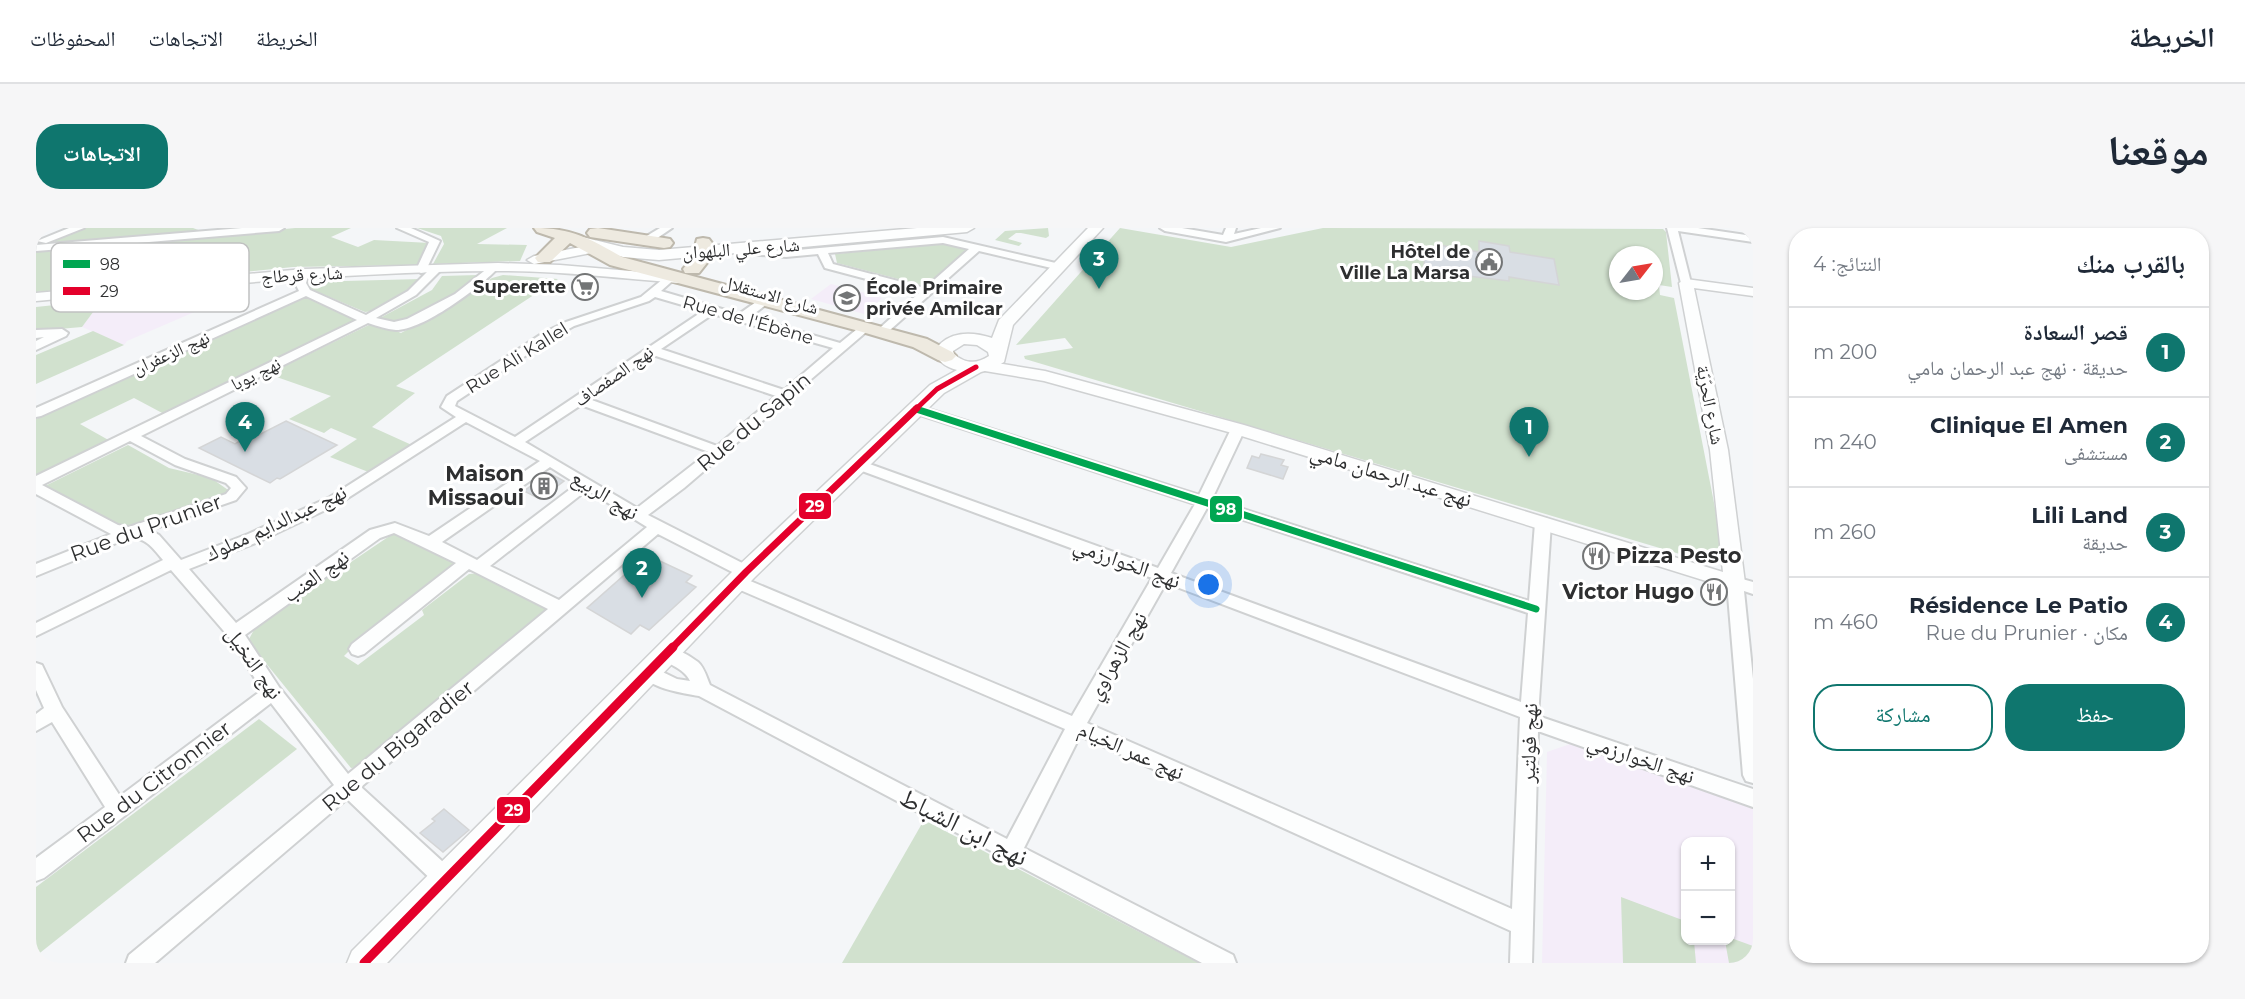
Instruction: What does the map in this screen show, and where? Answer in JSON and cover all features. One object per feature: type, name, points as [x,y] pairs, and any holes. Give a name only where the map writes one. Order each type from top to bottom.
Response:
[{"type":"highway","points":[[543,228],[585,239],[627,243],[660,241]]},
{"type":"highway","points":[[585,239],[616,261],[684,276]]},
{"type":"highway","points":[[554,261],[585,239],[660,241]]},
{"type":"highway","points":[[660,241],[684,276]]},
{"type":"highway","points":[[684,276],[703,247]]},
{"type":"highway","name":"شارع الاستقلال","points":[[684,276],[876,327]]},
{"type":"highway","name":"شارع الاستقلال","points":[[684,276],[737,286],[876,327],[920,343],[952,349]]},
{"type":"main road","name":"شارع علي البلهوان","points":[[703,247],[881,228]]},
{"type":"main road","name":"شارع علي البلهوان","points":[[660,241],[736,250],[967,228]]},
{"type":"main road","points":[[937,389],[952,349],[1005,324],[1060,267],[1090,231]]},
{"type":"main road","points":[[364,963],[742,577],[916,408],[937,389],[995,361],[1005,324]]},
{"type":"main road","points":[[952,349],[984,341],[998,352]]},
{"type":"main road","points":[[952,349],[960,366],[980,367]]},
{"type":"street","points":[[38,242],[79,228]]},
{"type":"street","points":[[207,228],[221,234]]},
{"type":"street","points":[[95,243],[279,228]]},
{"type":"street","name":"نهج يوبا","points":[[36,482],[367,318],[412,293],[429,269],[435,241],[402,228]]},
{"type":"street","points":[[1165,228],[1228,235],[1275,228]]},
{"type":"street","name":"شارع الحرّيّة","points":[[1672,228],[1686,283],[1744,586]]},
{"type":"street","points":[[1677,228],[1753,239]]},
{"type":"street","points":[[495,267],[554,261],[585,239]]},
{"type":"street","points":[[137,243],[144,240]]},
{"type":"street","points":[[736,250],[770,254],[943,240],[1060,267]]},
{"type":"street","name":"Rue du Sapin","points":[[638,515],[680,485],[842,347],[928,292],[977,248]]},
{"type":"street","points":[[822,251],[829,266],[928,292]]},
{"type":"street","points":[[304,273],[300,282],[306,292],[367,318],[395,326],[408,323],[454,300],[475,286],[495,267],[554,261],[684,276]]},
{"type":"street","name":"شارع قرطاج","points":[[249,278],[304,273],[495,267]]},
{"type":"street","name":"Rue Ali Kallel","points":[[465,417],[448,409],[447,405],[452,399],[547,336],[570,324],[645,299],[684,276]]},
{"type":"street","points":[[1686,283],[1753,292]]},
{"type":"street","name":"نهج الزعفران","points":[[36,413],[306,292]]},
{"type":"street","name":"Rue de l'Ébène","points":[[654,293],[842,347]]},
{"type":"street","name":"شارع قرطاج","points":[[36,297],[51,296]]},
{"type":"street","points":[[741,318],[767,299]]},
{"type":"street","name":"نهج الصفصاف","points":[[517,442],[711,310]]},
{"type":"street","points":[[36,334],[62,333],[36,346]]},
{"type":"street","points":[[651,350],[786,395]]},
{"type":"street","points":[[998,352],[1045,376]]},
{"type":"street","points":[[980,367],[1045,376]]},
{"type":"street","name":"نهج عبد الرحمان مامي","points":[[1045,376],[1238,429],[1744,586]]},
{"type":"street","points":[[580,400],[719,451]]},
{"type":"street","points":[[916,408],[1536,609]]},
{"type":"street","name":"نهج الربيع","points":[[465,417],[550,461],[742,577]]},
{"type":"street","name":"نهج عبدالدايم مملوك","points":[[36,630],[175,564],[253,538],[335,500],[465,417]]},
{"type":"street","name":"نهج الزهراوي","points":[[1012,850],[1076,726],[1204,501],[1238,429]]},
{"type":"street","name":"Rue du Prunier","points":[[36,570],[132,531],[231,497],[239,488],[231,480],[180,462],[130,436]]},
{"type":"street","points":[[430,543],[550,461]]},
{"type":"street","name":"نهج الخوارزمي","points":[[859,465],[1163,576],[1529,717],[1753,798]]},
{"type":"street","points":[[358,649],[587,483]]},
{"type":"street","name":"نهج النخيل","points":[[36,488],[116,530],[132,531],[154,539],[235,633],[273,692],[347,787],[446,879]]},
{"type":"street","name":"نهج فولتير","points":[[1521,963],[1529,717],[1543,523]]},
{"type":"street","name":"Rue du Bigaradier","points":[[137,963],[657,527]]},
{"type":"street","name":"نهج العنب","points":[[235,633],[375,534],[395,528],[402,529],[430,543]]},
{"type":"street","points":[[430,543],[562,609]]},
{"type":"street","name":"نهج عمر الخيام","points":[[742,577],[1523,925]]},
{"type":"street","points":[[1744,586],[1753,775]]},
{"type":"street","points":[[667,653],[693,668],[703,690]]},
{"type":"street","points":[[36,670],[55,711],[118,810]]},
{"type":"street","points":[[648,672],[674,686],[703,690]]},
{"type":"street","name":"نهج ابن الشباط","points":[[703,690],[906,799],[1012,850],[1225,963]]},
{"type":"street","name":"Rue du Citronnier","points":[[36,871],[273,692]]},
{"type":"street","points":[[36,723],[55,711]]},
{"type":"shaded area","name":"École Primaire privée Amilcar","points":[[831,284],[882,298],[864,314],[811,299]]},
{"type":"shaded area","points":[[93,312],[194,312],[127,341],[124,345],[82,327]]},
{"type":"shaded area","points":[[1573,743],[1753,808],[1753,963],[1542,963],[1547,752]]},
{"type":"green space","points":[[86,228],[193,228],[201,231],[199,233],[73,243],[54,242],[57,238]]},
{"type":"green space","points":[[295,228],[351,228],[331,237],[358,247],[374,240],[430,243],[417,265],[293,267],[249,271],[249,243],[152,243]]},
{"type":"green space","points":[[417,228],[507,228],[477,244],[527,245],[520,261],[433,264],[444,244],[441,236]]},
{"type":"green space","points":[[1048,228],[1049,236],[1046,238],[1016,233],[1008,239],[1022,243],[1019,246],[995,240],[1005,231]]},
{"type":"green space","points":[[1120,228],[1231,247],[1323,228],[1663,229],[1666,232],[1672,287],[1663,286],[1663,246],[1609,246],[1609,300],[1663,300],[1663,296],[1674,298],[1724,554],[1710,563],[1025,359],[1024,356],[1073,348],[1065,338],[1016,345]]},
{"type":"green space","points":[[949,243],[970,248],[929,287],[837,263],[835,254]]},
{"type":"green space","points":[[51,250],[51,291],[36,292],[36,251]]},
{"type":"green space","points":[[478,275],[479,280],[400,326],[380,318],[432,290],[442,276]]},
{"type":"green space","points":[[503,275],[558,279],[396,386],[415,393],[372,427],[414,446],[371,473],[330,457],[357,439],[331,428],[324,433],[289,419],[331,396],[268,374],[375,322],[401,333],[456,303],[492,278]]},
{"type":"green space","points":[[421,279],[417,288],[374,311],[365,312],[308,288],[306,282]]},
{"type":"green space","points":[[307,297],[359,320],[166,415],[134,398],[80,424],[112,442],[36,477],[36,419]]},
{"type":"green space","points":[[51,305],[51,312],[93,312],[82,327],[36,331],[36,307]]},
{"type":"green space","points":[[93,331],[124,345],[36,384],[36,355]]},
{"type":"green space","points":[[128,445],[169,468],[211,478],[231,492],[128,530],[75,504],[45,486]]},
{"type":"green space","points":[[397,531],[461,564],[350,646],[352,648],[344,656],[358,665],[424,615],[422,610],[469,574],[480,573],[547,606],[546,619],[369,766],[351,768],[248,641],[256,626]]},
{"type":"green space","points":[[259,719],[297,749],[36,956],[36,887]]},
{"type":"green space","points":[[924,820],[1199,963],[842,963]]},
{"type":"green space","points":[[1621,897],[1681,920],[1681,945],[1694,945],[1696,963],[1623,963]]},
{"type":"green space","points":[[1735,939],[1753,946],[1753,963],[1729,963],[1726,945],[1735,945]]},
{"type":"building","name":"Hôtel de Ville La Marsa","points":[[1479,241],[1509,246],[1510,252],[1554,259],[1559,285],[1509,277],[1509,281],[1468,276],[1440,271],[1424,265],[1426,246],[1439,248],[1439,245],[1479,252]]},
{"type":"building","points":[[286,421],[337,445],[270,483],[199,448],[221,437],[235,444],[243,439],[247,441]]},
{"type":"building","points":[[1261,454],[1284,460],[1281,465],[1288,467],[1283,479],[1247,468],[1252,456],[1259,458]]},
{"type":"building","name":"Maison Missaoui","points":[[549,473],[564,481],[540,499],[524,491]]},
{"type":"building","points":[[647,555],[692,576],[686,582],[696,587],[649,630],[640,625],[631,634],[587,608]]},
{"type":"building","points":[[444,809],[469,830],[443,852],[420,833],[435,821],[432,819]]},
{"type":"transit line","name":"29","points":[[364,963],[746,572],[937,389],[976,367]]},
{"type":"transit line","name":"98","points":[[916,409],[1536,609]]},
{"type":"place","name":"Hôtel de Ville La Marsa","points":[[1489,262]]},
{"type":"place","name":"Superette","points":[[585,287]]},
{"type":"place","name":"Lili Land","points":[[1099,289]]},
{"type":"place","name":"École Primaire privée Amilcar","points":[[847,298]]},
{"type":"place","name":"Résidence Le Patio","points":[[245,452]]},
{"type":"place","name":"قصر السعادة","points":[[1529,457]]},
{"type":"place","name":"Maison Missaoui","points":[[544,486]]},
{"type":"place","name":"Pizza Pesto","points":[[1596,556]]},
{"type":"place","name":"Victor Hugo","points":[[1714,592]]},
{"type":"place","name":"Clinique El Amen","points":[[642,598]]}]
